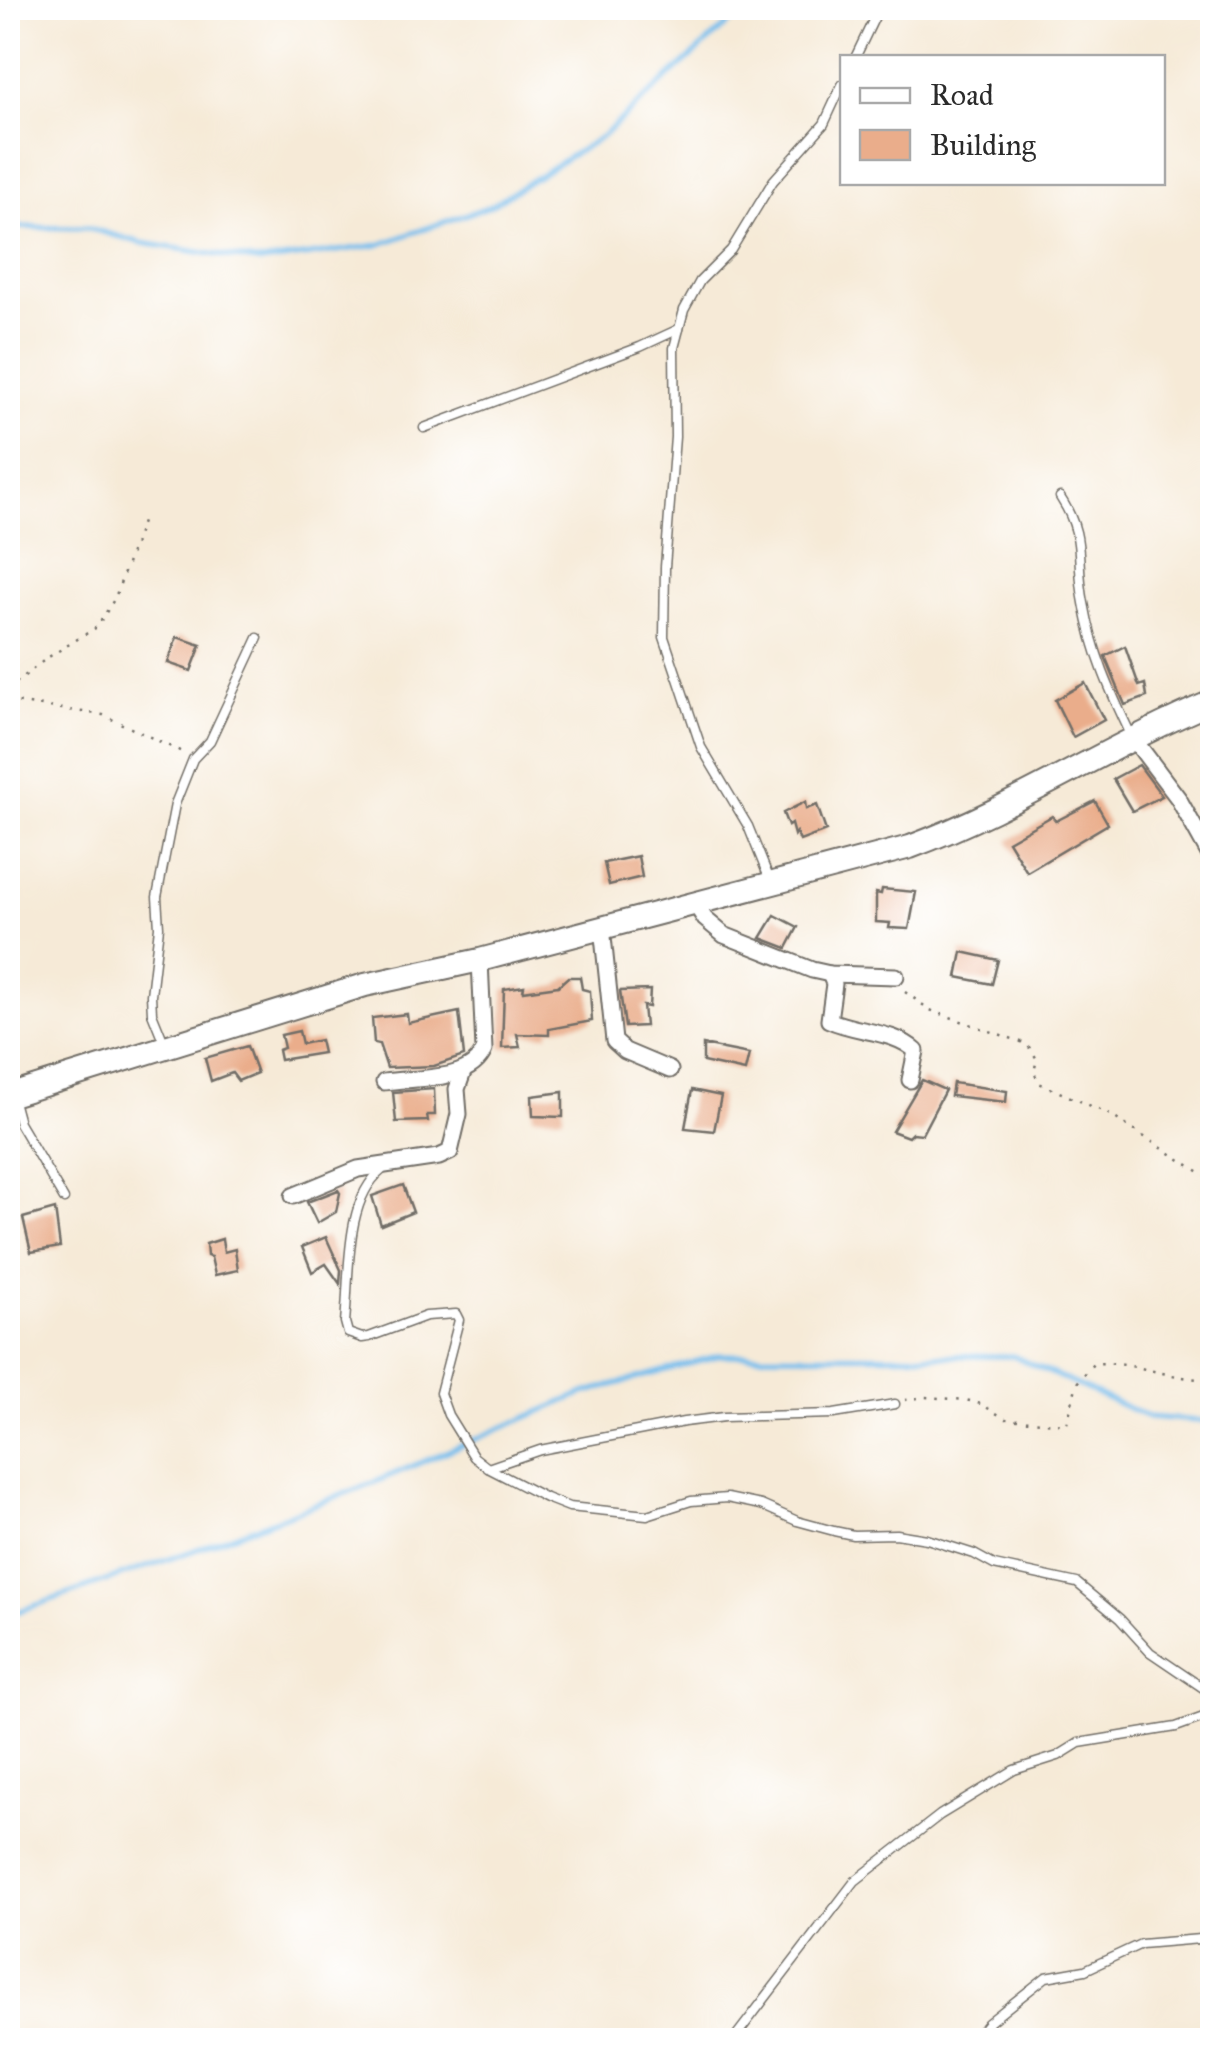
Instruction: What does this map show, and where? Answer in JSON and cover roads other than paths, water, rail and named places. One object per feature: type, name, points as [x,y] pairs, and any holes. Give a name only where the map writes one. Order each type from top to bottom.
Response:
[{"type":"street","points":[[10,1095],[366,984],[480,960],[910,847],[966,826],[1132,737],[1212,702]]},
{"type":"street","points":[[1132,737],[1178,798],[1212,859]]},
{"type":"street","points":[[696,905],[724,935],[830,974],[896,976]]},
{"type":"street","points":[[602,927],[614,1041],[625,1051],[670,1070]]},
{"type":"street","points":[[384,1082],[463,1072],[480,1060],[484,1050],[480,960]]},
{"type":"street","points":[[830,974],[834,984],[830,1020],[847,1028],[907,1042],[916,1052],[910,1080]]},
{"type":"street","points":[[293,1196],[358,1169],[439,1158],[450,1152],[459,1114],[457,1089],[463,1072]]},
{"type":"lane","points":[[857,55],[879,8]]},
{"type":"lane","points":[[772,885],[748,826],[702,748],[664,638],[664,567],[674,437],[674,348],[684,310],[700,281],[730,250],[773,181],[824,124],[840,88]]},
{"type":"lane","points":[[424,428],[679,329]]},
{"type":"lane","points":[[1060,497],[1080,536],[1084,604],[1100,671],[1132,737]]},
{"type":"lane","points":[[166,1045],[152,1012],[150,995],[159,928],[157,897],[176,804],[192,759],[210,740],[258,638]]},
{"type":"lane","points":[[10,1095],[19,1124],[64,1199]]},
{"type":"lane","points":[[385,1167],[370,1179],[357,1208],[348,1333],[369,1337],[426,1316],[456,1314],[459,1320],[440,1393],[461,1439],[488,1468],[569,1507],[647,1515],[692,1501],[727,1498],[760,1505],[796,1522],[834,1532],[927,1539],[974,1554],[994,1565],[1077,1583],[1120,1619],[1150,1652],[1212,1694]]},
{"type":"lane","points":[[488,1468],[540,1450],[684,1422],[834,1414],[900,1402]]},
{"type":"lane","points":[[733,2040],[855,1881],[940,1815],[1014,1770],[1048,1760],[1079,1744],[1176,1727],[1212,1714]]},
{"type":"lane","points":[[974,2040],[988,2023],[1046,1977],[1085,1970],[1142,1944],[1212,1938]]},
{"type":"waterway","points":[[8,227],[88,228],[142,243],[262,262],[378,245],[490,206],[604,135],[746,8]]},
{"type":"waterway","points":[[8,1615],[375,1482],[584,1393],[720,1355],[1013,1356],[1148,1417],[1212,1422]]}]
